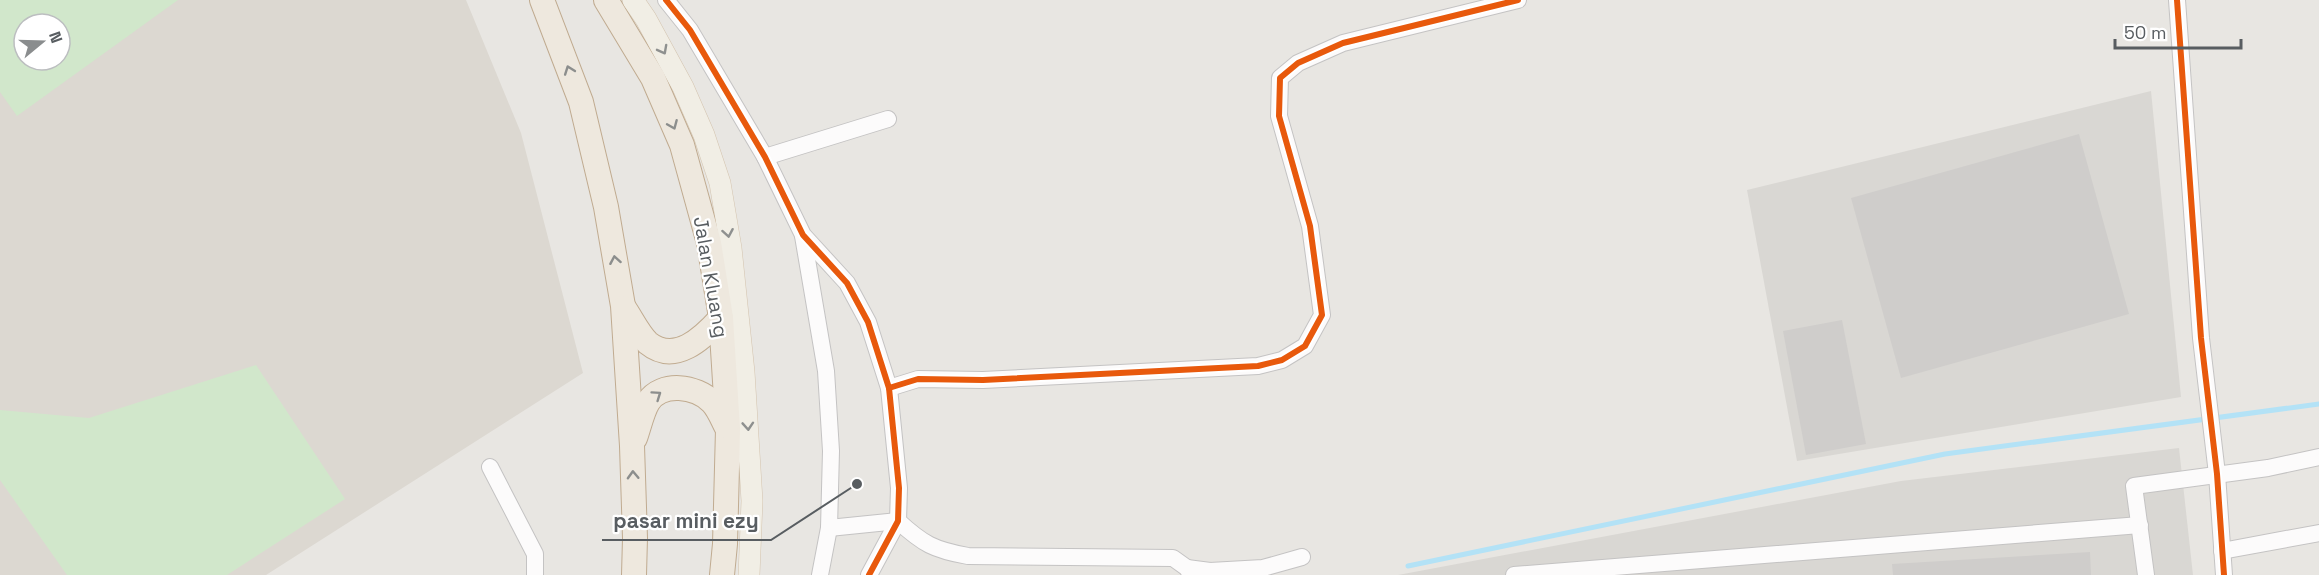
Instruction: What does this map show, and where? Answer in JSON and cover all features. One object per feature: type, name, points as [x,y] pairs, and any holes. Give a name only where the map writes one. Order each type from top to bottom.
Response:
[{"type":"highway","points":[[542,0],[580,102],[606,207],[623,306],[632,446],[634,575]]},
{"type":"highway","name":"Jalan Kluang","points":[[606,0],[653,78],[682,145],[709,243],[721,318],[728,429],[722,575]]},
{"type":"highway","points":[[623,306],[648,342],[664,351],[685,349],[704,337],[721,318]]},
{"type":"highway","points":[[632,446],[648,401],[663,390],[680,388],[699,392],[713,403],[728,429]]},
{"type":"main road","points":[[633,0],[646,19],[683,87],[704,135],[720,183],[731,248],[744,372],[752,501],[749,575]]},
{"type":"street","points":[[666,0],[690,30],[765,157],[803,236],[826,371],[831,451],[829,528],[820,575]]},
{"type":"street","points":[[889,388],[918,379],[983,380],[1258,366],[1282,360],[1305,346],[1322,315],[1310,226],[1279,116],[1280,78],[1298,63],[1343,43],[1518,0]]},
{"type":"street","points":[[2177,0],[2207,395],[2217,474],[2224,575]]},
{"type":"street","points":[[765,157],[888,119]]},
{"type":"street","points":[[803,236],[847,284],[868,322],[889,388],[899,488],[898,521],[869,575]]},
{"type":"street","points":[[2146,575],[2134,486],[2268,468],[2319,457]]},
{"type":"street","points":[[490,467],[535,554],[536,575]]},
{"type":"street","points":[[829,528],[898,521],[919,540],[941,552],[968,556],[1173,558],[1189,571],[1263,568],[1302,557]]},
{"type":"street","points":[[1514,575],[2140,525]]},
{"type":"street","points":[[2222,551],[2319,533]]},
{"type":"shaded area","points":[[0,0],[466,0],[521,133],[583,373],[266,575],[0,575]]},
{"type":"shaded area","points":[[2151,91],[2181,397],[1797,461],[1747,190]]},
{"type":"shaded area","points":[[2179,448],[2193,575],[1398,575],[1901,481]]},
{"type":"green space","points":[[0,0],[178,0],[17,116],[0,92]]},
{"type":"green space","points":[[256,365],[345,499],[227,575],[67,575],[0,480],[0,410],[89,418]]},
{"type":"building","points":[[2079,134],[2129,314],[1901,378],[1851,198]]},
{"type":"building","points":[[1842,320],[1866,444],[1806,455],[1783,331]]},
{"type":"building","points":[[2090,552],[2091,575],[1893,575],[1892,564]]},
{"type":"waterway","points":[[1408,566],[1945,454],[2319,404]]},
{"type":"cycle path","points":[[666,0],[690,30],[765,157],[803,235],[847,283],[868,322],[889,388],[899,488],[898,521],[869,575]]},
{"type":"cycle path","points":[[889,388],[918,379],[983,380],[1258,366],[1282,360],[1305,346],[1322,315],[1310,226],[1279,116],[1280,78],[1298,63],[1343,43],[1518,0]]},
{"type":"cycle path","points":[[2177,0],[2201,338],[2217,474],[2224,575]]},
{"type":"place","name":"pasar mini ezy","points":[[857,484]]}]
